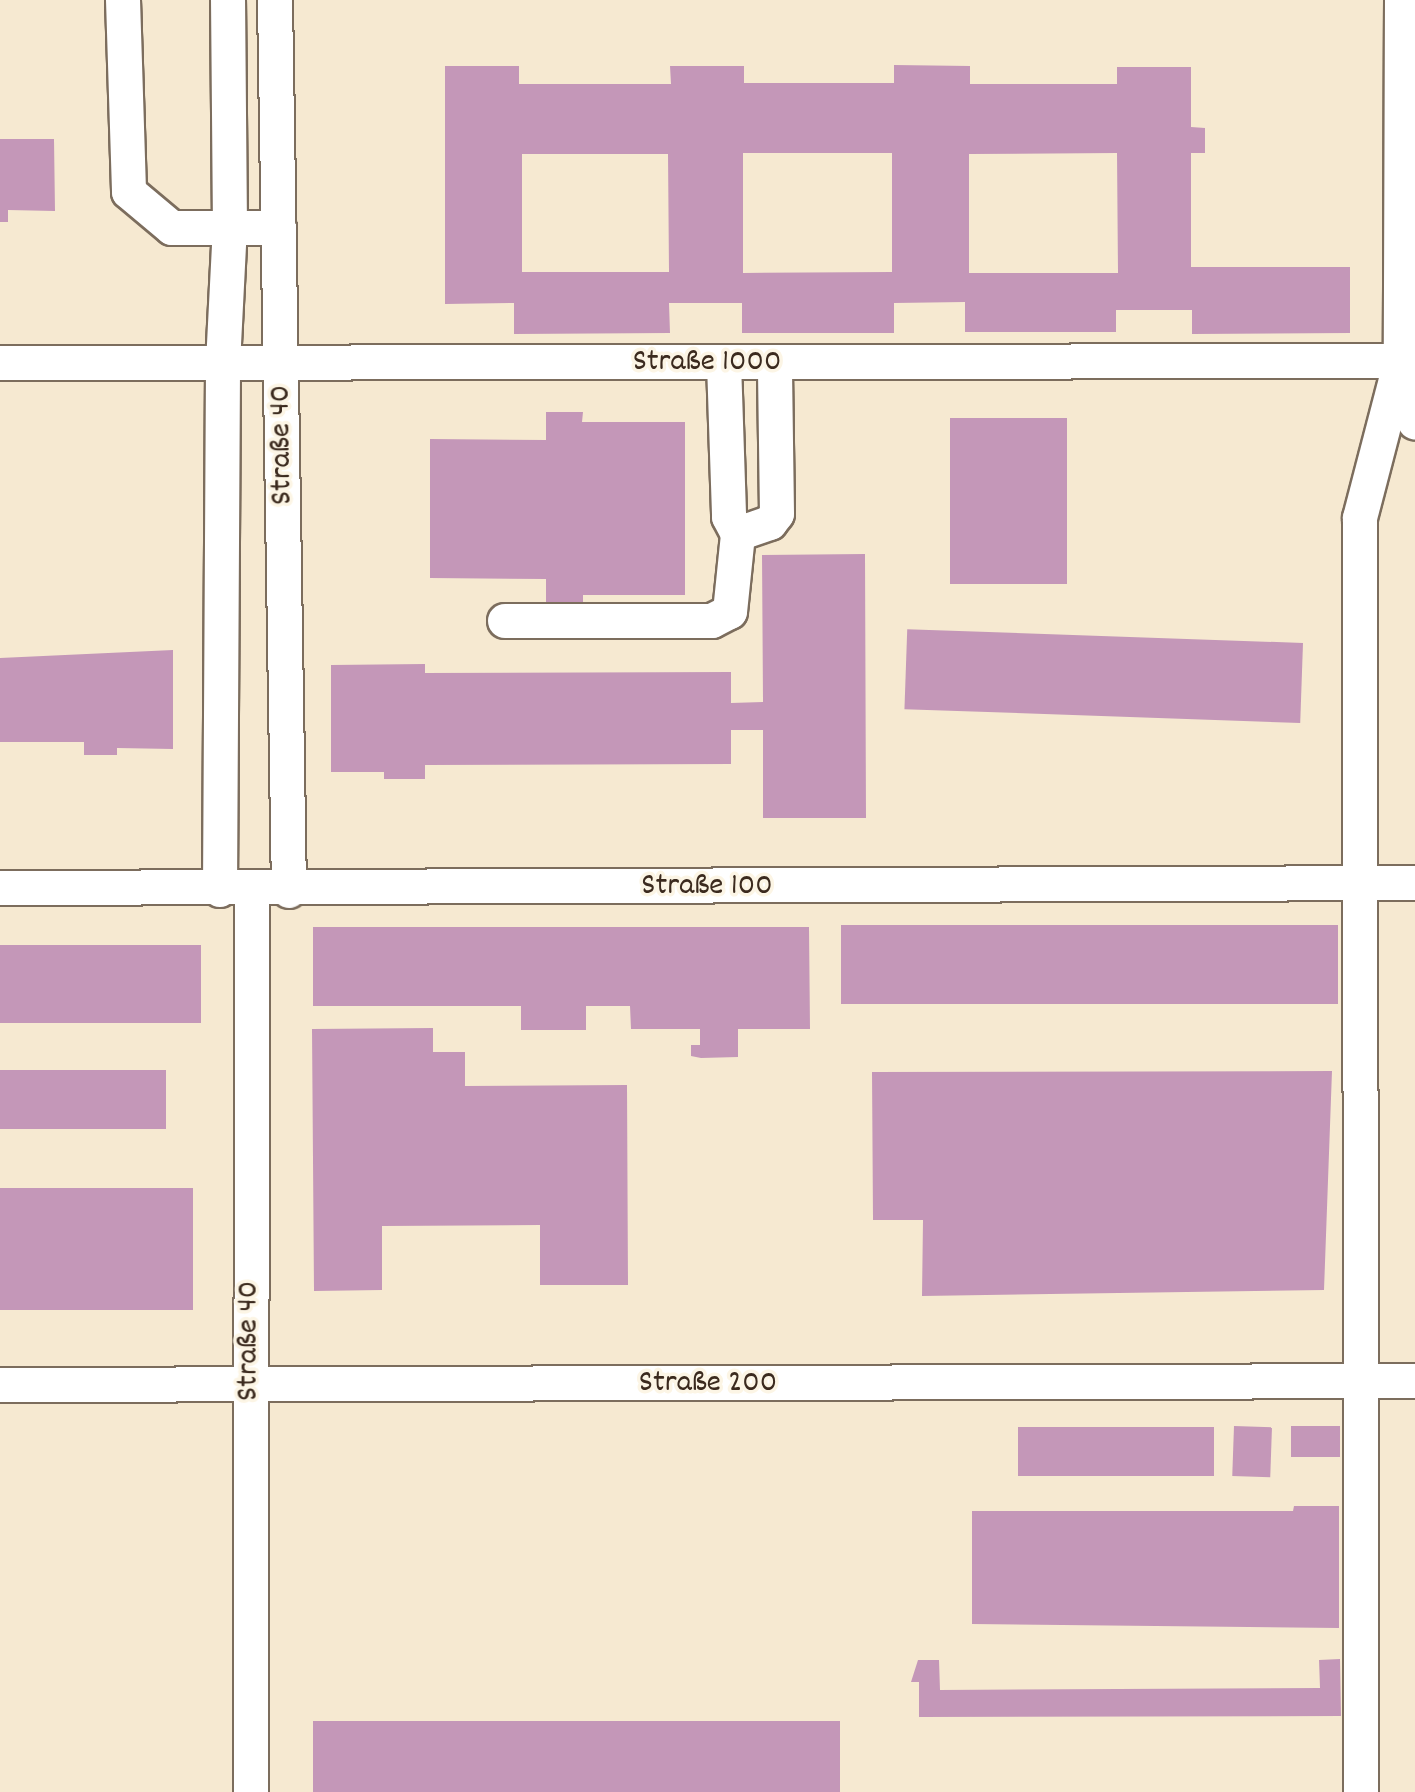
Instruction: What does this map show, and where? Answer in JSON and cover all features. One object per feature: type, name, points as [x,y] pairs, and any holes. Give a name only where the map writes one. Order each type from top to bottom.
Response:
[{"type":"street","points":[[123,0],[129,192],[172,228],[279,228]]},
{"type":"street","name":"Straße 40","points":[[228,0],[230,227],[223,364],[250,1386],[251,1792]]},
{"type":"street","name":"Straße 40","points":[[275,0],[289,891]]},
{"type":"street","points":[[1402,0],[1408,361],[1415,422]]},
{"type":"street","points":[[1361,1792],[1360,518],[1408,361]]},
{"type":"street","name":"Straße 1000","points":[[0,363],[282,365],[1408,361]]},
{"type":"street","points":[[505,621],[712,621],[730,612],[738,534],[729,517],[724,363]]},
{"type":"street","points":[[738,534],[770,523],[777,514],[775,363]]},
{"type":"street","name":"Straße 100","points":[[0,888],[289,891],[1415,883]]},
{"type":"street","name":"Straße 200","points":[[0,1385],[1415,1381]]},
{"type":"building","points":[[894,65],[970,66],[970,84],[1117,84],[1117,67],[1191,67],[1191,127],[1205,128],[1205,153],[1191,153],[1191,267],[1350,267],[1350,333],[1192,334],[1192,310],[1116,310],[1116,332],[965,332],[965,302],[894,303],[894,333],[742,333],[742,303],[669,303],[670,333],[514,334],[514,303],[445,304],[445,66],[519,66],[519,84],[671,84],[670,66],[744,66],[744,83],[894,83]],"holes":[[[743,153],[892,153],[892,272],[743,273]],[[1117,153],[1118,273],[969,273],[969,154]],[[522,154],[668,154],[669,272],[522,272]]]},
{"type":"building","points":[[0,139],[54,139],[55,211],[8,210],[8,222],[0,222]]},
{"type":"building","points":[[546,412],[583,412],[582,422],[685,422],[685,595],[583,595],[583,605],[546,606],[546,579],[430,578],[430,439],[546,440]]},
{"type":"building","points":[[950,418],[1067,418],[1067,584],[950,584]]},
{"type":"building","points":[[865,554],[866,818],[763,818],[763,730],[731,730],[731,764],[425,765],[425,779],[384,779],[384,772],[331,772],[331,665],[425,664],[425,673],[731,672],[731,703],[763,702],[762,555]]},
{"type":"building","points":[[907,629],[1303,643],[1300,723],[904,709]]},
{"type":"building","points":[[173,650],[173,749],[117,748],[117,755],[84,755],[84,742],[0,742],[0,658]]},
{"type":"building","points":[[841,925],[1338,925],[1338,1004],[841,1004]]},
{"type":"building","points":[[313,927],[809,927],[810,1029],[738,1029],[738,1057],[701,1058],[691,1056],[691,1045],[700,1045],[700,1029],[631,1029],[630,1006],[586,1006],[586,1030],[521,1030],[521,1006],[313,1006]]},
{"type":"building","points":[[0,945],[201,945],[201,1023],[0,1023]]},
{"type":"building","points":[[433,1028],[433,1052],[465,1052],[465,1086],[627,1085],[628,1285],[540,1285],[540,1225],[382,1226],[382,1290],[314,1291],[312,1029]]},
{"type":"building","points":[[0,1070],[166,1070],[166,1129],[0,1129]]},
{"type":"building","points":[[1332,1071],[1324,1290],[922,1296],[923,1220],[873,1220],[872,1072]]},
{"type":"building","points":[[0,1188],[193,1188],[193,1310],[0,1310]]},
{"type":"building","points":[[1234,1426],[1272,1427],[1270,1477],[1232,1476]]},
{"type":"building","points":[[1291,1426],[1340,1426],[1340,1457],[1291,1457]]},
{"type":"building","points":[[1018,1427],[1214,1427],[1214,1476],[1018,1476]]},
{"type":"building","points":[[1294,1506],[1339,1506],[1339,1628],[972,1624],[972,1511],[1293,1511]]},
{"type":"building","points":[[1340,1659],[1341,1716],[919,1717],[919,1682],[911,1682],[918,1660],[939,1660],[940,1690],[1320,1688],[1319,1660]]},
{"type":"building","points":[[313,1721],[840,1721],[840,1792],[313,1792]]}]
